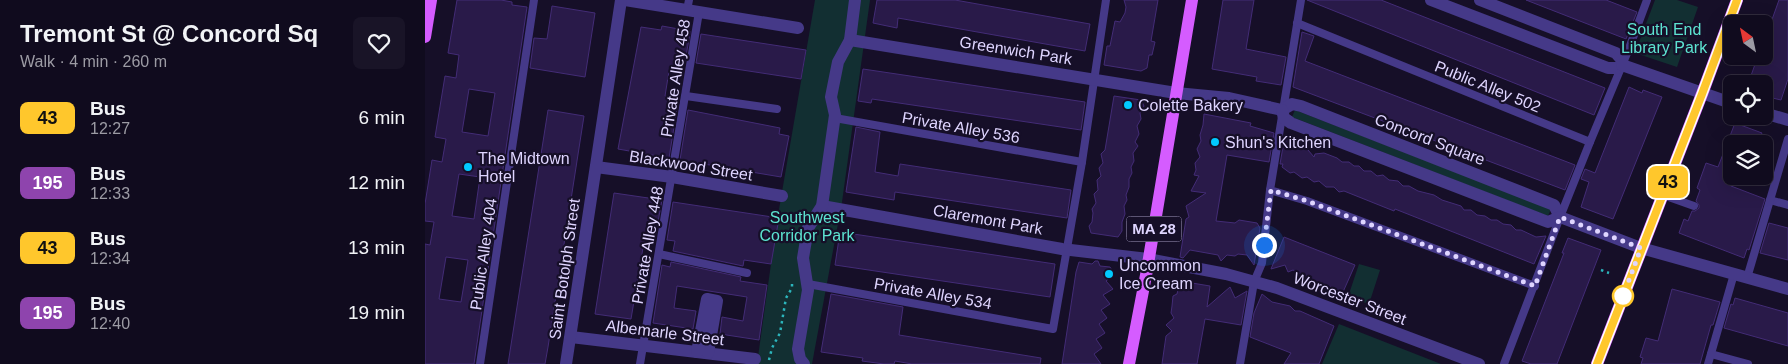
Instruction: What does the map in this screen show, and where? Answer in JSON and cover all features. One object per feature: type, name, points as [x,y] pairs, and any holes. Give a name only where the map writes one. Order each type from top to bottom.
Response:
[{"type":"main road","points":[[425,37],[431,0]]},
{"type":"main road","name":"MA 28","points":[[1129,364],[1149,259],[1191,0]]},
{"type":"main road","points":[[1597,364],[1737,0]]},
{"type":"street","points":[[623,0],[692,7],[798,28]]},
{"type":"street","name":"Saint Botolph Street","points":[[566,364],[623,0]]},
{"type":"street","points":[[804,364],[800,359],[799,349],[808,290],[803,264],[804,249],[809,226],[822,206],[835,118],[831,97],[838,62],[850,40],[855,0]]},
{"type":"street","points":[[1431,0],[1608,68],[1619,68],[1622,65]]},
{"type":"street","points":[[1480,0],[1616,53],[1622,60],[1622,65]]},
{"type":"street","name":"Greenwich Park","points":[[850,40],[1176,93]]},
{"type":"street","points":[[1622,65],[1723,101]]},
{"type":"street","name":"Concord Square","points":[[1176,93],[1229,98],[1282,110],[1292,104],[1301,106],[1554,205],[1560,217],[1641,248],[1788,290]]},
{"type":"street","name":"Concord Square","points":[[1282,110],[1284,118],[1291,123],[1548,222],[1560,217]]},
{"type":"street","points":[[1773,115],[1788,120]]},
{"type":"street","name":"Blackwood Street","points":[[596,167],[782,196]]},
{"type":"street","name":"Claremont Park","points":[[822,206],[1067,250],[1149,259]]},
{"type":"street","name":"Worcester Street","points":[[1149,259],[1277,288],[1479,364]]},
{"type":"street","name":"Albemarle Street","points":[[571,337],[755,359]]},
{"type":"lane","name":"Public Alley 404","points":[[480,364],[534,0]]},
{"type":"lane","points":[[1067,250],[1083,162],[1106,0]]},
{"type":"lane","points":[[1240,364],[1254,282],[1261,263],[1282,110],[1301,0]]},
{"type":"lane","points":[[1504,364],[1560,217],[1647,0]]},
{"type":"lane","name":"Private Alley 458","points":[[672,178],[686,96],[692,7]]},
{"type":"lane","points":[[1512,32],[1519,15]]},
{"type":"lane","name":"Public Alley 502","points":[[1297,23],[1590,142]]},
{"type":"lane","points":[[686,96],[777,110]]},
{"type":"lane","name":"Private Alley 536","points":[[835,118],[1083,162]]},
{"type":"lane","points":[[1747,278],[1788,139]]},
{"type":"lane","name":"Private Alley 448","points":[[641,364],[672,178]]},
{"type":"lane","points":[[1271,190],[1307,201],[1535,286]]},
{"type":"lane","points":[[1663,195],[1694,206]]},
{"type":"lane","points":[[1769,200],[1788,205]]},
{"type":"lane","name":"Private Alley 534","points":[[808,284],[1053,329],[1067,250]]},
{"type":"lane","points":[[659,254],[747,273]]},
{"type":"lane","points":[[1708,364],[1734,274]]},
{"type":"lane","points":[[1711,354],[1748,364]]},
{"type":"path","points":[[1601,270],[1609,274]]},
{"type":"path","points":[[768,364],[772,348],[780,333],[786,298],[792,288]]},
{"type":"green space","name":"Southwest Corridor Park","points":[[815,0],[870,0],[842,202],[812,364],[757,364],[777,221]]},
{"type":"green space","name":"South End Library Park","points":[[1655,0],[1677,0],[1698,7],[1677,67],[1635,53]]},
{"type":"green space","points":[[1295,110],[1551,209],[1548,216],[1292,117]]},
{"type":"green space","points":[[1359,264],[1380,270],[1369,304],[1348,297]]},
{"type":"green space","points":[[1339,324],[1441,364],[1322,364]]},
{"type":"building","name":"The Midtown Hotel","points":[[457,0],[501,0],[512,2],[512,5],[527,7],[474,364],[425,364],[425,244],[430,245],[434,222],[425,221],[425,204],[432,160],[442,162],[446,139],[435,137],[445,76],[456,78],[459,55],[448,53]],"holes":[[[469,89],[495,93],[488,136],[462,132]],[[459,174],[480,177],[474,219],[452,216]],[[446,257],[468,260],[461,302],[439,299]]]},
{"type":"building","points":[[877,0],[955,0],[1090,24],[1085,51],[898,18],[897,28],[873,23]]},
{"type":"building","points":[[1124,0],[1158,0],[1151,41],[1155,42],[1152,55],[1149,55],[1147,68],[1141,71],[1104,65],[1107,46],[1110,46],[1115,21],[1120,22],[1125,13]]},
{"type":"building","points":[[1223,0],[1254,0],[1246,49],[1286,57],[1281,85],[1256,81],[1257,77],[1212,69]]},
{"type":"building","points":[[1307,0],[1381,0],[1605,88],[1594,115]]},
{"type":"building","points":[[1526,0],[1606,0],[1637,12],[1626,39]]},
{"type":"building","points":[[1779,0],[1788,0],[1788,79],[1781,100],[1773,98],[1773,75],[1751,75],[1755,65],[1773,65],[1773,17]]},
{"type":"building","points":[[552,6],[595,13],[585,77],[530,68],[534,38],[547,39]]},
{"type":"building","points":[[662,26],[690,31],[685,62],[677,60],[676,66],[670,65],[665,96],[672,98],[671,101],[678,102],[669,158],[618,149],[641,27],[661,30]]},
{"type":"building","points":[[1302,32],[1314,36],[1305,61],[1575,165],[1565,190],[1293,87]]},
{"type":"building","points":[[701,34],[806,50],[801,79],[696,63]]},
{"type":"building","points":[[863,69],[1085,102],[1081,130],[872,99],[871,103],[858,101]]},
{"type":"building","points":[[1629,87],[1642,93],[1643,90],[1662,97],[1613,219],[1581,207],[1589,182],[1581,179],[1585,169],[1595,173]]},
{"type":"building","points":[[1114,96],[1141,100],[1144,106],[1137,126],[1139,134],[1135,142],[1138,146],[1133,153],[1134,161],[1131,167],[1132,173],[1126,195],[1127,200],[1124,206],[1125,214],[1122,222],[1122,231],[1118,237],[1091,233],[1089,226],[1092,222],[1092,209],[1096,203],[1094,194],[1098,190],[1097,180],[1101,176],[1099,168],[1103,163],[1101,154],[1105,150]]},
{"type":"building","points":[[548,110],[584,116],[548,347],[545,364],[508,364]]},
{"type":"building","points":[[688,110],[780,128],[779,134],[789,136],[781,177],[680,160]]},
{"type":"building","points":[[1204,114],[1251,123],[1250,126],[1274,133],[1269,162],[1227,155],[1216,221],[1235,223],[1239,220],[1257,223],[1260,228],[1254,265],[1247,255],[1238,254],[1235,256],[1227,255],[1221,261],[1218,255],[1190,250],[1183,258],[1180,257],[1186,219],[1189,217],[1186,206],[1206,193],[1191,191],[1199,176],[1194,175],[1196,170],[1195,163],[1200,157],[1197,149],[1201,141],[1200,135]]},
{"type":"building","points":[[1734,125],[1740,125],[1762,133],[1761,135],[1730,135]]},
{"type":"building","points":[[856,127],[880,132],[875,172],[898,176],[900,164],[1071,190],[1067,218],[895,192],[894,200],[846,192]]},
{"type":"building","points":[[1287,138],[1302,143],[1314,157],[1315,154],[1324,153],[1342,162],[1349,162],[1354,166],[1359,166],[1364,171],[1371,171],[1377,176],[1383,175],[1389,180],[1398,181],[1403,186],[1409,186],[1418,191],[1434,195],[1442,200],[1461,206],[1464,210],[1471,210],[1477,215],[1511,225],[1516,230],[1521,230],[1536,237],[1546,236],[1534,264],[1395,209],[1394,211],[1344,191],[1339,192],[1334,187],[1326,187],[1319,181],[1314,182],[1307,177],[1302,178],[1294,172],[1290,173],[1282,167],[1283,164],[1280,164],[1284,141]]},
{"type":"building","points":[[1723,154],[1723,185],[1731,185],[1765,199],[1749,250],[1747,249],[1744,258],[1679,233],[1684,219],[1688,221],[1692,211],[1699,208],[1696,201],[1700,190],[1697,188],[1706,163],[1718,167]]},
{"type":"building","points":[[614,193],[662,200],[655,238],[645,236],[631,319],[595,314]]},
{"type":"building","points":[[673,202],[779,218],[771,264],[744,260],[743,266],[673,251],[675,241],[667,240]]},
{"type":"building","points":[[1769,223],[1788,228],[1788,260],[1760,253]]},
{"type":"building","points":[[840,232],[1055,264],[1050,297],[835,265]]},
{"type":"building","points":[[1284,237],[1355,265],[1343,292],[1302,276],[1293,270],[1288,272],[1285,265],[1271,269]]},
{"type":"building","points":[[1568,238],[1601,250],[1557,364],[1531,364],[1522,361],[1564,253],[1562,253]]},
{"type":"building","points":[[1098,261],[1100,266],[1110,267],[1113,272],[1112,276],[1106,281],[1113,289],[1103,295],[1110,304],[1101,310],[1107,318],[1099,324],[1105,333],[1096,339],[1102,348],[1094,354],[1101,364],[1062,364],[1079,262],[1092,264]]},
{"type":"building","points":[[671,262],[741,277],[740,281],[767,285],[759,340],[720,334],[722,317],[743,321],[747,297],[677,286],[674,308],[696,311],[693,329],[653,323],[662,265],[670,267]]},
{"type":"building","points":[[1180,281],[1210,286],[1207,307],[1230,287],[1235,298],[1247,291],[1241,325],[1205,319],[1197,364],[1162,364],[1166,336],[1172,331],[1166,325],[1174,318],[1171,313],[1173,296],[1177,294]]},
{"type":"building","points":[[1672,289],[1720,302],[1713,325],[1711,325],[1700,364],[1641,364],[1643,358],[1640,357],[1646,338],[1658,341]]},
{"type":"building","points":[[831,294],[903,307],[899,335],[1041,358],[1040,364],[912,364],[895,361],[894,364],[884,364],[862,361],[863,358],[821,352]]},
{"type":"building","points":[[1262,294],[1272,302],[1290,306],[1295,311],[1300,311],[1334,326],[1319,364],[1284,364],[1291,353],[1250,337],[1254,313]]},
{"type":"building","points":[[1735,298],[1788,313],[1788,346],[1724,328],[1731,304],[1733,305]]},
{"type":"bus line","name":"43","points":[[1597,364],[1737,0]]},
{"type":"place","name":"Colette Bakery","points":[[1128,105]]},
{"type":"place","name":"Shun's Kitchen","points":[[1215,142]]},
{"type":"place","name":"The Midtown Hotel","points":[[468,167]]},
{"type":"place","name":"Uncommon Ice Cream","points":[[1109,274]]},
{"type":"route","points":[[1264,245],[1271,190],[1307,201],[1535,286],[1560,217],[1641,248],[1623,296]]}]
